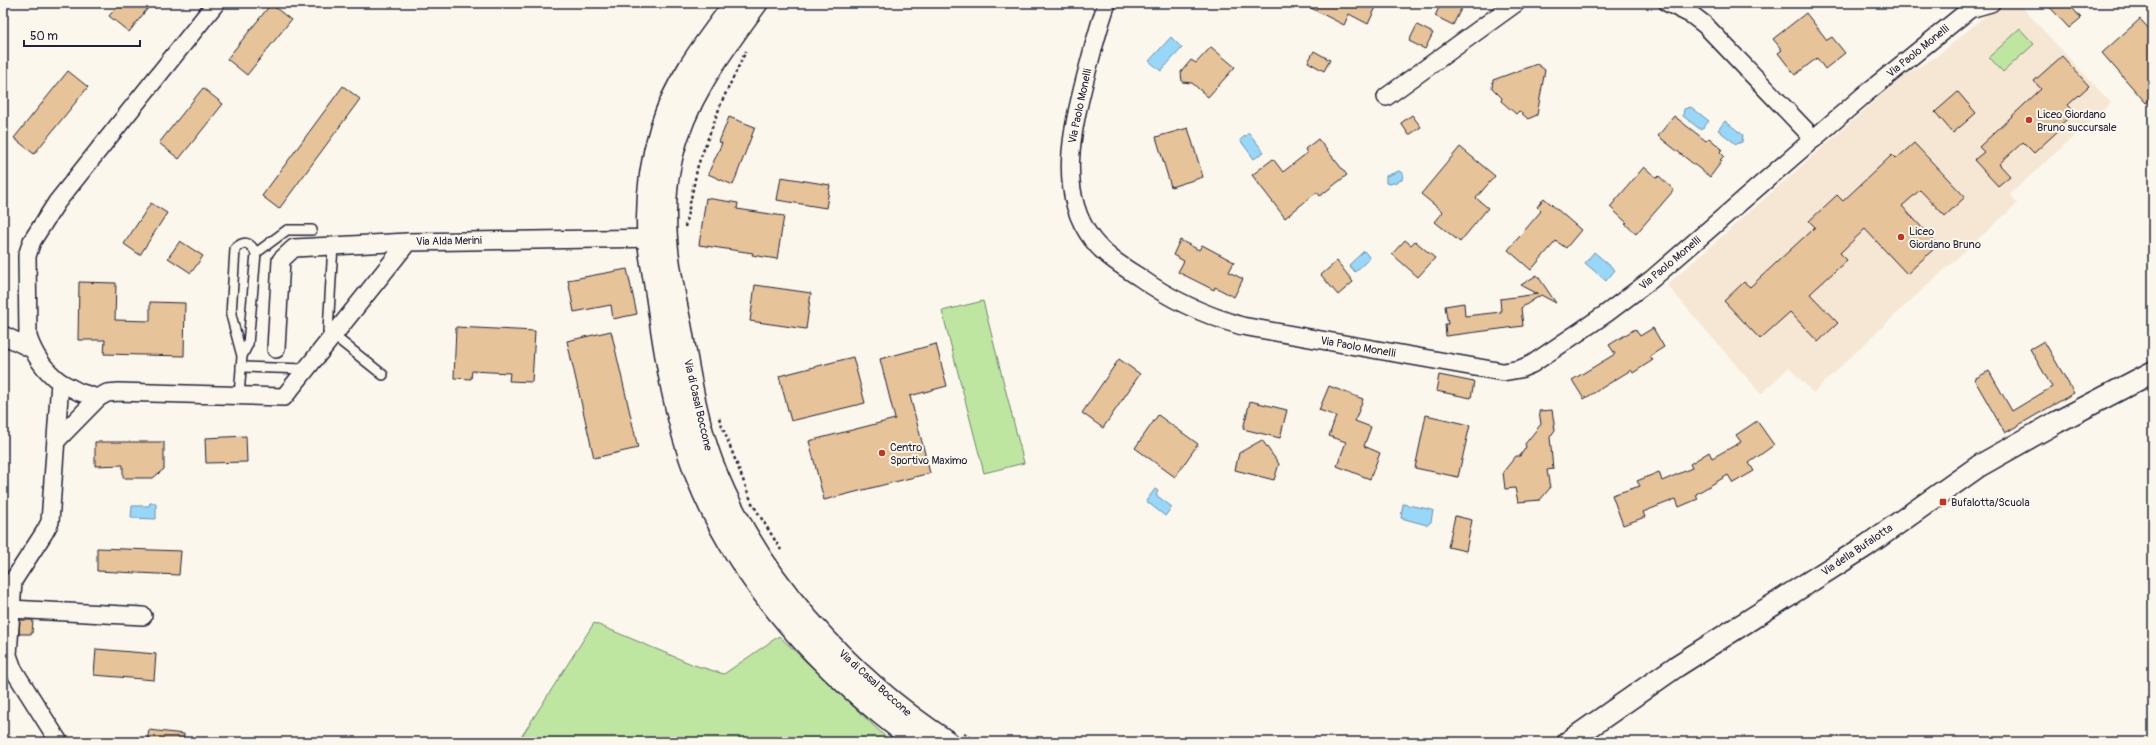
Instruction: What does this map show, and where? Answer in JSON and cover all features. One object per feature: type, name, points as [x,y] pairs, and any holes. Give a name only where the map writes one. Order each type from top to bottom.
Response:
[{"type":"street","points":[[98,398],[79,392],[60,382],[43,366],[32,349],[28,337],[26,313],[27,256],[32,241],[57,202],[216,3]]},
{"type":"street","name":"Via di Casal Boccone","points":[[735,3],[696,56],[676,90],[665,116],[657,142],[649,184],[657,238],[661,324],[682,432],[696,475],[719,523],[746,569],[784,619],[806,643],[856,692],[917,742]]},
{"type":"street","name":"Via di Casal Boccone","points":[[757,3],[720,53],[702,82],[682,123],[672,156],[657,238],[679,320],[706,443],[723,488],[744,532],[763,562],[789,596],[830,642],[888,697],[952,735]]},
{"type":"street","name":"Via Paolo Monelli","points":[[1107,3],[1098,29],[1072,136],[1071,177],[1080,219],[1100,249],[1150,285],[1202,314],[1242,326],[1489,371],[1502,372],[1520,369],[1532,364],[1652,279],[1814,138],[1972,6],[1991,3]]},
{"type":"street","points":[[1386,97],[1516,3]]},
{"type":"street","points":[[1668,3],[1692,15],[1706,25],[1814,138]]},
{"type":"street","name":"Via Alda Merini","points":[[239,396],[284,397],[408,242],[657,238]]},
{"type":"street","points":[[276,349],[281,260],[294,248],[408,242]]},
{"type":"street","points":[[3,335],[32,349]]},
{"type":"street","name":"Via della Bufalotta","points":[[1568,742],[1677,666],[1866,546],[1979,466],[2057,422],[2153,372]]},
{"type":"street","points":[[59,742],[10,662],[8,648],[10,609],[14,577],[50,522],[60,382]]},
{"type":"street","points":[[57,440],[98,398],[108,394],[119,392],[239,396]]},
{"type":"street","points":[[10,609],[144,616]]},
{"type":"lane","points":[[256,253],[287,230],[312,230]]},
{"type":"lane","points":[[239,396],[242,356],[231,315],[235,249],[241,244],[247,242],[252,245],[256,253],[248,344],[242,356]]},
{"type":"lane","points":[[333,245],[328,331],[383,375]]},
{"type":"lane","points":[[241,367],[307,369]]},
{"type":"path","points":[[685,230],[698,165],[722,100],[749,45]]},
{"type":"path","points":[[716,411],[752,503],[783,554]]},
{"type":"path","points":[[952,735],[976,742]]},
{"type":"shaded area","points":[[2001,3],[2018,3],[2111,103],[2010,194],[2017,204],[1900,310],[1813,393],[1789,367],[1761,394],[1667,285],[1903,76],[1937,56]]},
{"type":"green space","points":[[2020,29],[2034,44],[2003,72],[1989,57]]},
{"type":"green space","points":[[983,301],[1024,463],[984,473],[942,311]]},
{"type":"green space","points":[[594,623],[694,665],[724,674],[779,636],[891,742],[518,742]]},
{"type":"water","points":[[1171,37],[1182,48],[1161,71],[1149,61]]},
{"type":"water","points":[[1691,107],[1709,121],[1701,130],[1683,116],[1684,109]]},
{"type":"water","points":[[1725,121],[1743,135],[1742,142],[1736,144],[1718,130]]},
{"type":"water","points":[[1249,133],[1264,152],[1254,159],[1240,140]]},
{"type":"water","points":[[1399,171],[1403,173],[1402,180],[1390,184],[1386,183],[1386,176]]},
{"type":"water","points":[[1364,251],[1370,258],[1355,272],[1349,265]]},
{"type":"water","points":[[1594,252],[1615,270],[1606,281],[1585,263]]},
{"type":"water","points":[[1155,489],[1158,491],[1156,495],[1172,507],[1165,516],[1146,501]]},
{"type":"water","points":[[150,503],[156,503],[156,519],[131,518],[132,506],[149,506]]},
{"type":"water","points":[[1403,504],[1433,510],[1431,522],[1427,525],[1401,518]]},
{"type":"building","points":[[120,3],[152,3],[129,32],[109,16]]},
{"type":"building","points":[[1301,3],[1378,3],[1368,24],[1349,14],[1344,25]]},
{"type":"building","points":[[1441,3],[1464,3],[1453,25],[1435,16]]},
{"type":"building","points":[[2046,3],[2068,3],[2081,18],[2069,28]]},
{"type":"building","points":[[271,4],[291,20],[247,75],[227,59]]},
{"type":"building","points":[[1806,13],[1827,40],[1832,37],[1845,53],[1825,69],[1817,58],[1795,75],[1778,53],[1782,50],[1773,39]]},
{"type":"building","points":[[2140,19],[2153,33],[2153,97],[2146,103],[2102,53]]},
{"type":"building","points":[[1417,25],[1433,33],[1425,49],[1409,41]]},
{"type":"building","points":[[1211,47],[1235,67],[1208,97],[1192,83],[1182,82],[1181,72],[1191,60],[1196,63]]},
{"type":"building","points":[[1314,51],[1330,60],[1324,71],[1308,62]]},
{"type":"building","name":"Liceo Giordano Bruno succursale","points":[[2062,56],[2089,86],[2068,105],[2075,112],[2057,128],[2059,130],[2034,153],[2023,142],[1999,164],[2010,176],[1998,186],[1974,160],[1984,152],[1979,147],[2041,89],[2034,81]]},
{"type":"building","points":[[1537,64],[1545,70],[1537,115],[1528,119],[1519,111],[1516,114],[1501,101],[1502,98],[1492,88],[1493,80]]},
{"type":"building","points":[[68,71],[88,87],[34,154],[14,138]]},
{"type":"building","points":[[343,86],[360,99],[279,209],[262,196]]},
{"type":"building","points":[[203,88],[223,104],[179,159],[159,143]]},
{"type":"building","points":[[1958,92],[1976,113],[1953,133],[1935,112]]},
{"type":"building","points":[[1412,115],[1421,127],[1409,135],[1401,123]]},
{"type":"building","points":[[1674,116],[1706,141],[1709,138],[1722,149],[1720,152],[1724,156],[1720,160],[1722,161],[1710,177],[1658,136]]},
{"type":"building","points":[[729,117],[755,127],[733,185],[708,174],[722,143],[719,142]]},
{"type":"building","points":[[1188,128],[1203,177],[1171,187],[1156,137]]},
{"type":"building","points":[[1318,139],[1347,175],[1320,196],[1317,192],[1285,218],[1252,175],[1273,159],[1283,172],[1307,153],[1305,149]]},
{"type":"building","name":"Liceo Giordano Bruno","points":[[1914,143],[1965,197],[1945,216],[1920,190],[1902,206],[1938,245],[1907,274],[1865,229],[1840,253],[1847,260],[1810,294],[1838,323],[1818,342],[1790,312],[1760,339],[1724,301],[1744,282],[1750,287],[1815,227],[1809,221],[1837,195],[1843,201],[1892,155],[1896,159]]},
{"type":"building","points":[[1460,147],[1495,176],[1476,198],[1488,208],[1460,242],[1435,222],[1443,212],[1421,194]]},
{"type":"building","points":[[1644,167],[1657,178],[1659,176],[1674,190],[1636,234],[1610,207]]},
{"type":"building","points":[[781,177],[830,185],[826,208],[777,200]]},
{"type":"building","points":[[706,198],[738,203],[737,209],[784,216],[777,259],[752,255],[753,253],[699,245]]},
{"type":"building","points":[[1544,198],[1581,230],[1566,248],[1556,241],[1531,270],[1508,250],[1541,211],[1537,207]]},
{"type":"building","points":[[151,203],[167,213],[140,255],[124,244]]},
{"type":"building","points":[[1180,240],[1199,250],[1202,245],[1234,262],[1229,272],[1243,279],[1234,297],[1215,287],[1214,290],[1178,272],[1184,261],[1173,255]]},
{"type":"building","points":[[1405,240],[1411,245],[1415,241],[1435,258],[1418,277],[1392,254]]},
{"type":"building","points":[[180,241],[203,256],[191,273],[168,258]]},
{"type":"building","points":[[1337,261],[1353,282],[1338,295],[1321,275]]},
{"type":"building","points":[[627,269],[637,314],[613,319],[611,305],[574,312],[568,280]]},
{"type":"building","points":[[1537,275],[1556,303],[1541,295],[1521,308],[1523,326],[1446,336],[1445,324],[1448,324],[1445,306],[1464,303],[1465,316],[1501,312],[1500,299],[1538,294],[1521,285]]},
{"type":"building","points":[[79,282],[116,283],[115,320],[150,321],[150,302],[185,303],[184,356],[104,354],[105,340],[78,340]]},
{"type":"building","points":[[755,285],[811,293],[806,329],[750,321]]},
{"type":"building","points":[[456,327],[535,331],[532,382],[509,381],[510,373],[472,371],[471,379],[454,378]]},
{"type":"building","points":[[1653,328],[1664,347],[1650,356],[1653,360],[1633,373],[1631,370],[1584,399],[1572,380],[1615,354],[1609,345],[1635,329],[1640,336]]},
{"type":"building","points":[[611,331],[638,448],[594,458],[567,341]]},
{"type":"building","points":[[2044,341],[2074,393],[2005,433],[1974,379],[1989,371],[2012,411],[2052,387],[2030,349]]},
{"type":"building","points":[[936,344],[947,386],[910,396],[930,473],[824,500],[809,441],[895,419],[880,359]]},
{"type":"building","points":[[853,357],[865,403],[791,421],[779,376]]},
{"type":"building","points":[[1119,359],[1140,374],[1103,428],[1082,413]]},
{"type":"building","points":[[1439,375],[1474,382],[1471,398],[1436,391]]},
{"type":"building","points":[[1329,386],[1363,399],[1355,421],[1371,427],[1364,446],[1380,453],[1370,479],[1337,466],[1346,442],[1329,436],[1336,416],[1319,410]]},
{"type":"building","points":[[1250,401],[1287,410],[1280,438],[1243,429]]},
{"type":"building","points":[[1552,410],[1555,430],[1550,437],[1553,469],[1547,470],[1550,488],[1540,500],[1518,502],[1515,488],[1505,489],[1503,472],[1516,456],[1520,456],[1526,447],[1525,444],[1541,424],[1539,411]]},
{"type":"building","points":[[1158,415],[1198,444],[1175,477],[1135,448]]},
{"type":"building","points":[[1426,415],[1470,425],[1458,477],[1415,468]]},
{"type":"building","points":[[1757,421],[1774,445],[1749,463],[1754,471],[1733,483],[1728,475],[1696,494],[1698,499],[1679,507],[1676,499],[1643,512],[1645,517],[1623,525],[1612,495],[1640,486],[1637,481],[1659,472],[1662,481],[1692,468],[1690,464],[1709,452],[1712,458],[1741,442],[1736,435]]},
{"type":"building","points":[[246,436],[247,462],[206,463],[205,438]]},
{"type":"building","points":[[1262,440],[1279,464],[1274,480],[1235,470],[1239,453]]},
{"type":"building","points":[[95,442],[164,442],[164,469],[153,478],[123,478],[123,465],[95,466]]},
{"type":"building","points":[[1455,516],[1472,520],[1466,551],[1448,547]]},
{"type":"building","points":[[97,548],[181,551],[179,575],[97,571]]},
{"type":"building","points":[[20,620],[33,620],[32,634],[19,634]]},
{"type":"building","points":[[96,649],[156,654],[154,680],[94,675]]},
{"type":"building","points":[[149,730],[184,734],[184,742],[147,742]]},
{"type":"place","name":"Liceo Giordano Bruno succursale","points":[[2029,120]]},
{"type":"place","name":"Liceo Giordano Bruno","points":[[1901,237]]},
{"type":"place","name":"Centro Sportivo Maximo","points":[[882,453]]},
{"type":"place","name":"Bufalotta/Scuola","points":[[1943,502]]}]
